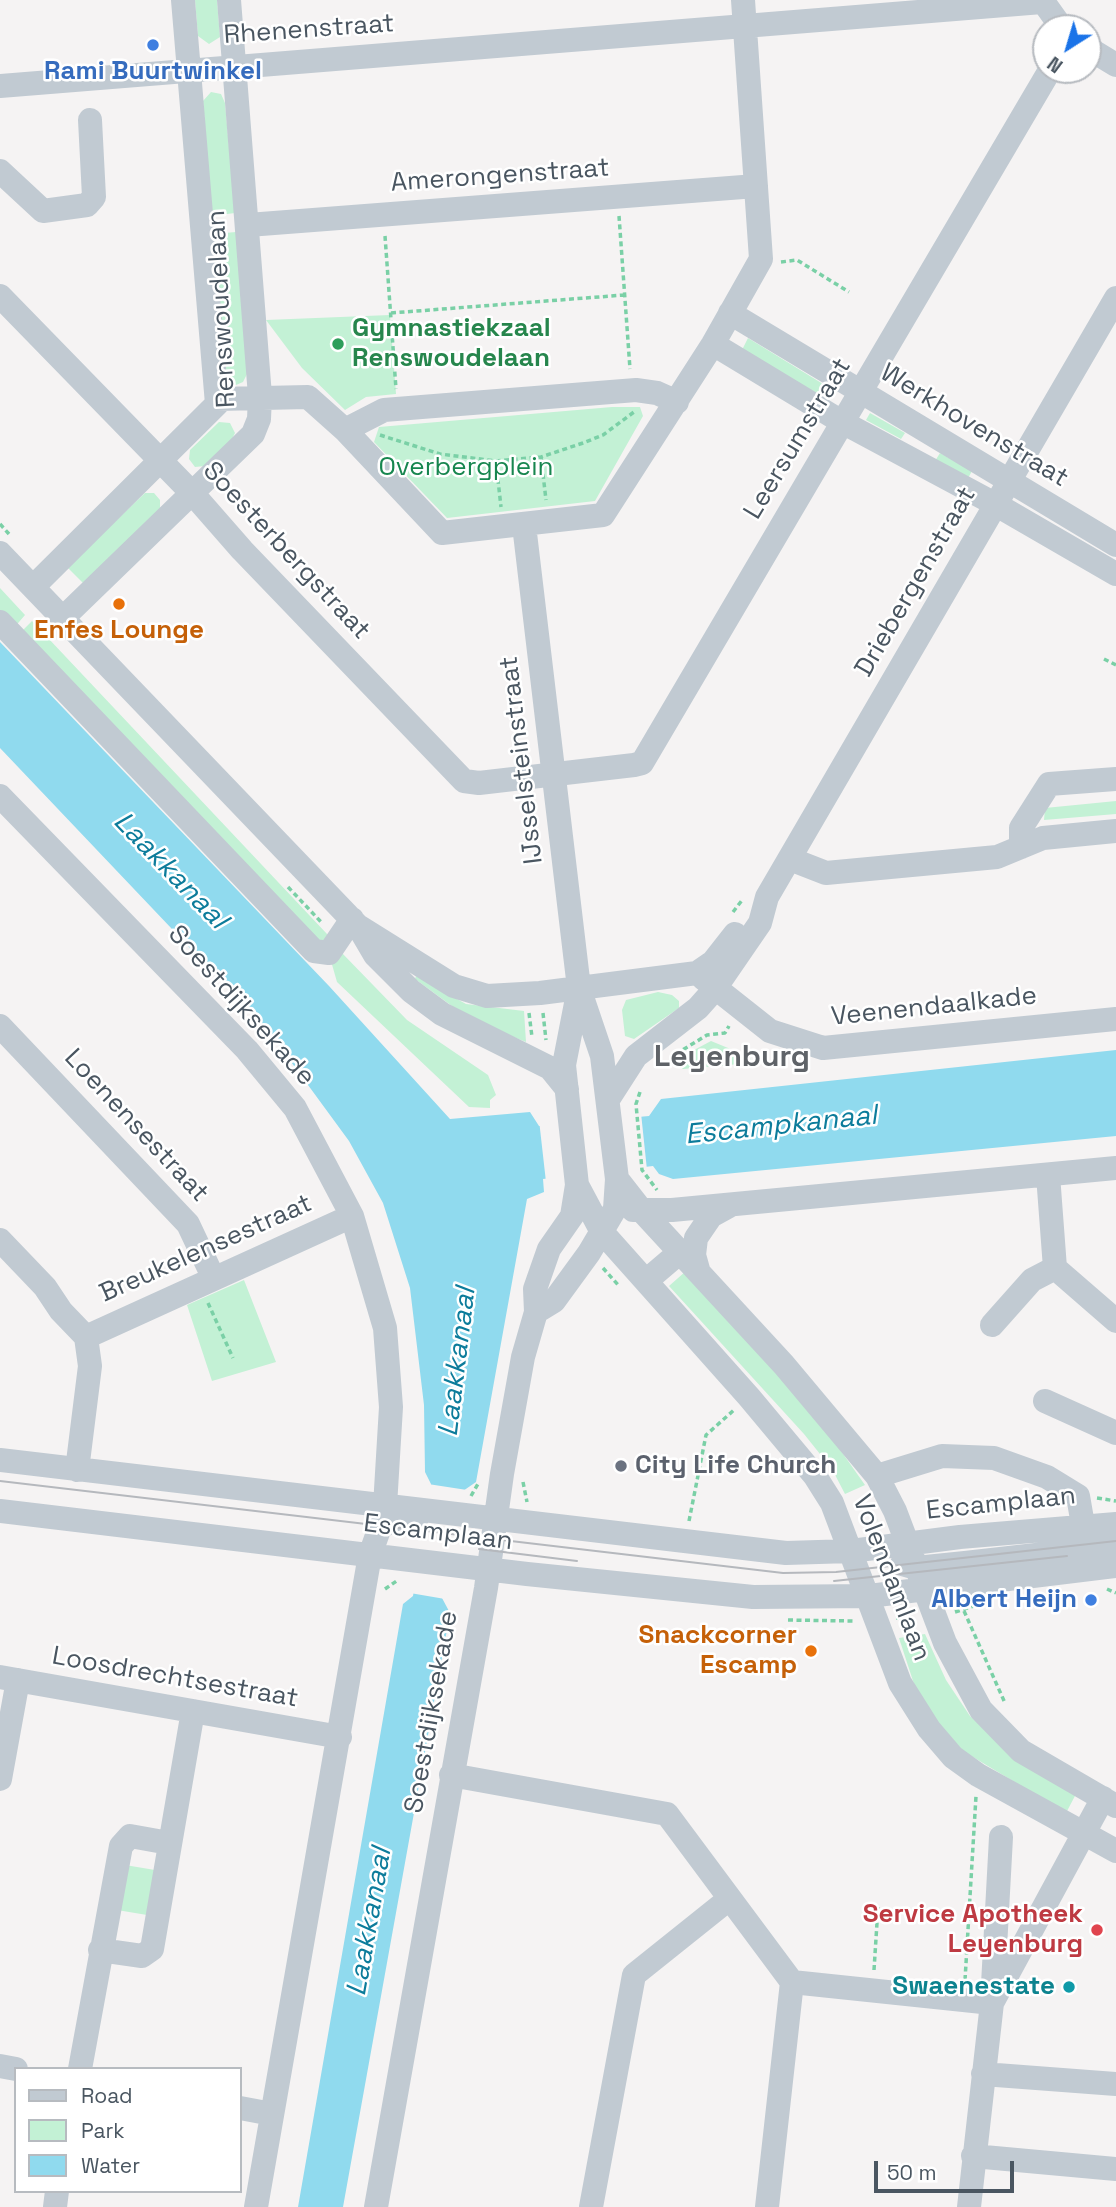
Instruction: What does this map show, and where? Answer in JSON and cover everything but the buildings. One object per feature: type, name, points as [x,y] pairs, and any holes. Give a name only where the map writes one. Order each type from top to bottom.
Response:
[{"type":"street","name":"Renswoudelaan","points":[[33,587],[218,404],[183,0]]},
{"type":"street","name":"Renswoudelaan","points":[[62,618],[253,434],[259,419],[260,396],[248,225],[229,0]]},
{"type":"street","points":[[217,399],[308,397],[353,426],[442,533],[603,515],[667,397],[713,344],[758,264],[762,248],[743,0]]},
{"type":"street","name":"Rhenenstraat","points":[[0,86],[1042,1]]},
{"type":"street","name":"Leersumstraat","points":[[554,773],[642,762],[1042,84]]},
{"type":"street","points":[[0,171],[43,211],[87,205],[94,197],[90,120]]},
{"type":"street","name":"Amerongenstraat","points":[[248,225],[756,186]]},
{"type":"street","name":"Soesterbergstraat","points":[[0,296],[464,781],[479,783],[554,773]]},
{"type":"street","name":"Driebergenstraat","points":[[706,981],[760,923],[767,897],[1116,298]]},
{"type":"street","name":"Werkhovenstraat","points":[[730,313],[1116,545]]},
{"type":"street","points":[[713,344],[842,422],[995,504],[1116,574]]},
{"type":"street","points":[[353,426],[384,410],[398,408],[631,390],[667,397]]},
{"type":"street","name":"IJsselsteinstraat","points":[[525,524],[579,988]]},
{"type":"street","points":[[9,548],[33,587],[355,923],[375,955],[411,991],[442,1014],[550,1068],[569,1100]]},
{"type":"street","points":[[0,622],[314,951],[329,953],[355,923]]},
{"type":"street","points":[[1021,847],[1021,828],[1049,784],[1116,779]]},
{"type":"street","name":"Soestdijksekade","points":[[0,796],[247,1049],[295,1108],[352,1216],[384,1328],[391,1407],[385,1506]]},
{"type":"street","points":[[790,859],[826,873],[997,857],[1043,838],[1116,831]]},
{"type":"street","points":[[355,923],[454,986],[487,996],[706,981],[698,1008],[636,1056],[622,1074],[609,1102]]},
{"type":"street","name":"Veenendaalkade","points":[[706,981],[770,1031],[823,1048],[1116,1019]]},
{"type":"street","points":[[536,1312],[555,1301],[615,1209],[617,1176],[602,1056],[579,988]]},
{"type":"street","name":"Soestdijksekade","points":[[376,2207],[523,1357],[536,1312],[535,1289],[549,1249],[572,1216],[577,1182],[564,1065],[579,988]]},
{"type":"street","name":"Loenensestraat","points":[[0,1026],[188,1224],[206,1280]]},
{"type":"street","points":[[615,1209],[642,1211],[732,1205],[1116,1168]]},
{"type":"street","points":[[1048,1175],[1055,1268],[1116,1321]]},
{"type":"street","name":"Volendamlaan","points":[[617,1176],[642,1211],[688,1245],[699,1273],[784,1365],[877,1476],[898,1519],[945,1643],[975,1700],[999,1732],[1045,1767],[1110,1802]]},
{"type":"street","name":"Soestdijksekade","points":[[577,1182],[602,1232]]},
{"type":"street","points":[[646,1281],[688,1245],[711,1216],[732,1205]]},
{"type":"street","name":"Breukelensestraat","points":[[86,1337],[206,1280],[352,1216]]},
{"type":"street","name":"Volendamlaan","points":[[602,1232],[749,1396],[815,1476],[832,1503],[900,1683],[929,1729],[953,1757],[978,1775],[1116,1851]]},
{"type":"street","points":[[0,1240],[46,1287],[61,1311],[86,1337],[90,1366],[77,1470]]},
{"type":"street","points":[[992,1325],[1032,1280],[1055,1268]]},
{"type":"street","points":[[1045,1401],[1116,1433]]},
{"type":"street","points":[[877,1476],[942,1456],[994,1458],[1047,1477],[1078,1496],[1083,1525]]},
{"type":"street","name":"Escamplaan","points":[[0,1460],[385,1506],[421,1513],[495,1520],[526,1514],[685,1543],[786,1553],[851,1551],[1083,1525],[1116,1524]]},
{"type":"street","name":"Escamplaan","points":[[0,1511],[488,1569],[753,1597],[869,1596],[920,1578],[1113,1551]]},
{"type":"street","points":[[256,2207],[370,1555],[380,1527],[402,1516],[421,1513]]},
{"type":"street","name":"Escamplaan","points":[[851,1551],[920,1578]]},
{"type":"street","points":[[0,1779],[9,1678]]},
{"type":"street","name":"Loosdrechtsestraat","points":[[9,1678],[340,1737]]},
{"type":"street","points":[[100,1950],[142,1956],[152,1949],[193,1711]]},
{"type":"street","points":[[451,1775],[667,1814],[792,1982],[766,2207]]},
{"type":"street","points":[[992,2003],[1084,1834],[1110,1802]]},
{"type":"street","points":[[80,2067],[100,1950],[123,1840],[130,1836],[169,1843]]},
{"type":"street","points":[[969,2207],[992,2003],[1001,1837]]},
{"type":"street","points":[[591,2207],[634,1975],[730,1899]]},
{"type":"street","points":[[792,1982],[992,2003]]},
{"type":"street","points":[[983,2074],[1116,2084]]},
{"type":"street","points":[[242,2108],[272,2114]]},
{"type":"street","points":[[973,2156],[1116,2169]]},
{"type":"path","points":[[617,197],[631,390]]},
{"type":"path","points":[[384,214],[398,408]]},
{"type":"path","points":[[758,264],[797,260],[849,292]]},
{"type":"path","points":[[391,313],[624,295]]},
{"type":"path","points":[[353,426],[415,448],[464,459],[496,461],[541,457],[603,435],[667,397]]},
{"type":"path","points":[[525,524],[541,457]]},
{"type":"path","points":[[496,461],[525,524]]},
{"type":"path","points":[[0,524],[9,548]]},
{"type":"path","points":[[1104,659],[1116,666]]},
{"type":"path","points":[[528,1056],[533,1040],[533,993]]},
{"type":"path","points":[[533,993],[550,1068]]},
{"type":"path","points":[[675,1055],[707,1035],[724,1033],[740,1009]]},
{"type":"path","points":[[642,1171],[636,1104],[644,1081]]},
{"type":"path","points":[[596,1279],[605,1271]]},
{"type":"path","points":[[206,1280],[233,1358]]},
{"type":"path","points":[[685,1543],[706,1435],[749,1396]]},
{"type":"path","points":[[523,1479],[526,1514]]},
{"type":"path","name":"Escamplaan","points":[[946,1516],[1078,1496],[1116,1501]]},
{"type":"path","points":[[841,1525],[898,1519]]},
{"type":"path","points":[[878,1620],[964,1611],[1009,1713]]},
{"type":"path","points":[[963,2000],[976,1793]]},
{"type":"path","points":[[873,1990],[878,1907]]},
{"type":"green space","points":[[195,0],[217,0],[220,37],[209,44],[198,36]]},
{"type":"green space","points":[[211,92],[221,94],[225,103],[235,213],[212,216],[203,101]]},
{"type":"green space","points":[[236,232],[247,374],[243,382],[236,385],[228,383],[225,375],[213,234]]},
{"type":"green space","name":"Gymnastiekzaal Renswoudelaan","points":[[390,315],[396,394],[366,397],[345,410],[302,368],[266,320]]},
{"type":"green space","points":[[748,338],[823,384],[818,394],[742,350]]},
{"type":"green space","name":"Overbergplein","points":[[612,407],[640,407],[643,416],[595,501],[447,518],[374,442],[379,427]]},
{"type":"green space","points":[[870,413],[905,433],[901,439],[866,420]]},
{"type":"green space","points":[[219,422],[230,423],[235,433],[232,439],[205,466],[195,467],[189,459],[190,450]]},
{"type":"green space","points":[[940,453],[972,471],[967,480],[935,461]]},
{"type":"green space","points":[[145,493],[154,493],[160,500],[160,509],[83,583],[67,567]]},
{"type":"green space","points":[[0,588],[25,615],[13,629],[0,615]]},
{"type":"green space","points":[[32,621],[327,934],[327,940],[315,943],[19,634]]},
{"type":"green space","points":[[1116,801],[1116,814],[1044,820],[1045,808]]},
{"type":"green space","points":[[341,952],[407,1020],[488,1075],[496,1095],[490,1100],[490,1108],[469,1107],[337,982],[331,961]]},
{"type":"green space","points":[[416,976],[466,1004],[524,1011],[526,1042],[471,1020],[415,979]]},
{"type":"green space","points":[[658,992],[672,995],[679,1001],[679,1008],[634,1039],[625,1036],[622,1010],[626,1000]]},
{"type":"green space","points":[[711,1041],[750,1057],[751,1063],[683,1069],[680,1067],[681,1057]]},
{"type":"green space","points":[[686,1271],[817,1417],[865,1485],[845,1494],[832,1469],[804,1434],[669,1286]]},
{"type":"green space","points":[[244,1280],[276,1362],[212,1381],[187,1305]]},
{"type":"green space","points":[[925,1634],[946,1680],[970,1716],[1010,1752],[1076,1794],[1066,1813],[963,1751],[935,1719],[914,1684],[899,1638]]},
{"type":"green space","points":[[125,1865],[155,1870],[147,1915],[117,1910]]},
{"type":"water","points":[[0,642],[329,986],[450,1119],[530,1112],[539,1126],[649,1116],[661,1099],[1116,1050],[1116,1136],[673,1179],[659,1174],[653,1166],[543,1179],[544,1192],[527,1199],[476,1482],[463,1491],[442,1598],[450,1613],[343,2207],[298,2207],[403,1604],[413,1596],[431,1484],[425,1472],[424,1405],[410,1288],[383,1203],[349,1141],[267,1029],[0,748]]},
{"type":"pier","points":[[641,1113],[647,1170],[546,1182],[539,1120]]},
{"type":"pier","points":[[428,1484],[467,1490],[445,1599],[410,1593]]},
{"type":"tram line","points":[[0,1481],[783,1573],[836,1572],[1116,1541]]},
{"type":"tram line","points":[[479,1549],[577,1561]]},
{"type":"tram line","points":[[834,1581],[1067,1556]]},
{"type":"place","name":"Rami Buurtwinkel","points":[[153,45]]},
{"type":"place","name":"Gymnastiekzaal Renswoudelaan","points":[[338,344]]},
{"type":"place","name":"Enfes Lounge","points":[[119,604]]},
{"type":"place","name":"City Life Church","points":[[621,1466]]},
{"type":"place","name":"Albert Heijn","points":[[1091,1600]]},
{"type":"place","name":"Snackcorner Escamp","points":[[811,1651]]},
{"type":"place","name":"Service Apotheek Leyenburg","points":[[1097,1930]]},
{"type":"place","name":"Swaenestate","points":[[1069,1987]]},
{"type":"district","name":"Leyenburg","points":[[732,1058]]},
{"type":"water label","name":"Laakkanaal","points":[[170,871]]},
{"type":"water label","name":"Escampkanaal","points":[[781,1126]]},
{"type":"water label","name":"Laakkanaal","points":[[458,1362]]},
{"type":"water label","name":"Laakkanaal","points":[[370,1922]]}]
